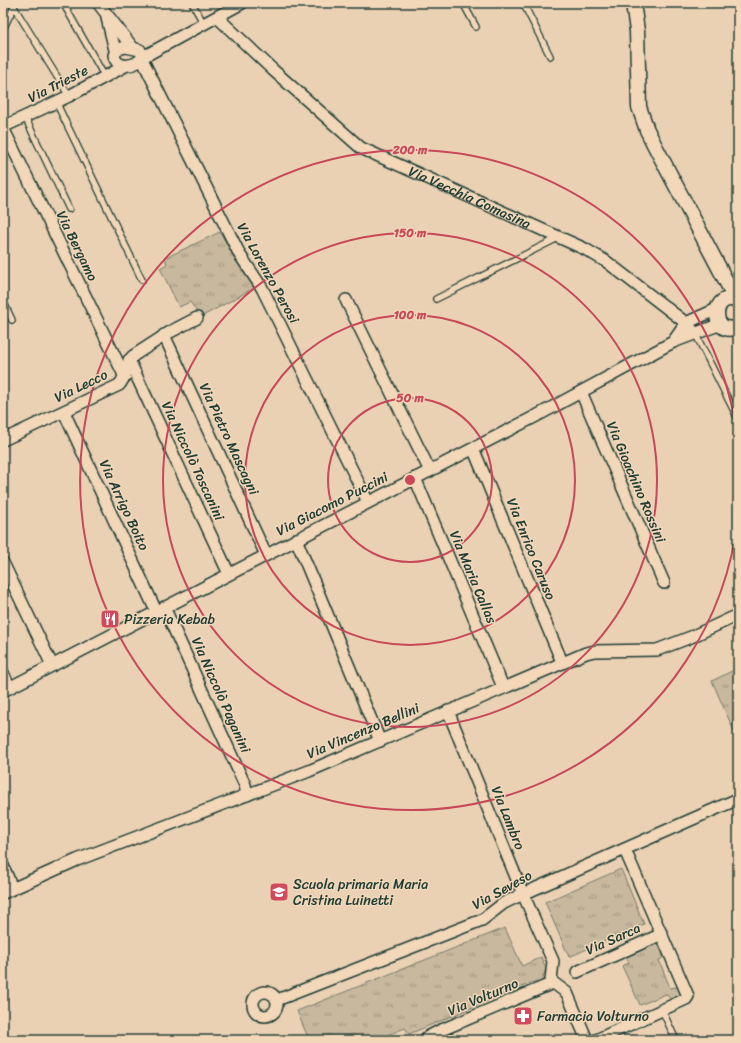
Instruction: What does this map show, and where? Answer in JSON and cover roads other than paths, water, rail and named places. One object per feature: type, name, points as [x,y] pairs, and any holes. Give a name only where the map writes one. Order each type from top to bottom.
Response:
[{"type":"street","points":[[115,55],[123,47],[140,54],[156,50],[242,3]]},
{"type":"street","points":[[633,3],[637,31],[639,107],[643,120],[718,268],[728,303]]},
{"type":"street","points":[[101,8],[115,55],[119,64],[125,66]]},
{"type":"street","name":"Via Lorenzo Perosi","points":[[101,8],[140,54],[240,255],[262,288],[368,502]]},
{"type":"street","name":"Via Vecchia Comasina","points":[[217,18],[292,88],[360,148],[585,250],[607,262],[686,323],[696,333]]},
{"type":"street","name":"Via Trieste","points":[[3,127],[25,118],[125,66],[132,65],[140,54]]},
{"type":"street","name":"Via Trieste","points":[[105,77],[115,55]]},
{"type":"street","name":"Via Bergamo","points":[[3,127],[125,377]]},
{"type":"street","points":[[346,300],[430,471]]},
{"type":"street","points":[[686,323],[728,303]]},
{"type":"street","points":[[728,303],[716,316],[733,328]]},
{"type":"street","points":[[129,360],[164,335],[197,318]]},
{"type":"street","name":"Via Giacomo Puccini","points":[[673,342],[686,323]]},
{"type":"street","name":"Via Giacomo Puccini","points":[[8,688],[430,471],[673,342],[696,333],[733,328]]},
{"type":"street","name":"Via Pietro Mascagni","points":[[164,335],[266,554]]},
{"type":"street","name":"Via Lecco","points":[[4,437],[64,412],[114,388],[122,382],[125,377],[129,360]]},
{"type":"street","name":"Via Niccolò Toscanini","points":[[129,360],[229,574]]},
{"type":"street","name":"Via Gioachino Rossini","points":[[581,392],[664,583]]},
{"type":"street","name":"Via Arrigo Boito","points":[[64,412],[160,609]]},
{"type":"street","name":"Via Enrico Caruso","points":[[473,448],[562,662]]},
{"type":"street","name":"Via Maria Callas","points":[[415,478],[503,687]]},
{"type":"street","points":[[296,539],[380,741]]},
{"type":"street","points":[[3,563],[52,665]]},
{"type":"street","name":"Via Niccolò Paganini","points":[[160,609],[242,778],[247,795]]},
{"type":"street","name":"Via Vincenzo Bellini","points":[[8,890],[77,860],[247,795],[380,741],[562,662],[595,651],[657,650],[691,637],[738,615]]},
{"type":"street","name":"Via Lambro","points":[[448,711],[523,894],[553,961],[550,978],[553,983]]},
{"type":"street","name":"Via Seveso","points":[[277,1000],[482,920],[504,903],[523,894],[738,799]]},
{"type":"street","name":"Via Sarca","points":[[596,1040],[686,999],[688,996],[625,850]]},
{"type":"street","points":[[3,866],[8,890]]},
{"type":"street","name":"Via Sarca","points":[[577,972],[662,934]]},
{"type":"street","points":[[553,983],[567,993],[587,1040]]},
{"type":"street","name":"Via Volturno","points":[[427,1040],[426,1038],[439,1031],[553,983]]},
{"type":"lane","points":[[63,3],[105,77]]},
{"type":"lane","points":[[192,3],[204,24]]},
{"type":"lane","points":[[463,3],[476,27]]},
{"type":"lane","points":[[522,3],[550,56]]},
{"type":"lane","points":[[3,8],[13,4]]},
{"type":"lane","points":[[3,29],[13,4]]},
{"type":"lane","points":[[13,4],[68,96]]},
{"type":"lane","points":[[56,102],[142,280]]},
{"type":"lane","points":[[25,118],[69,209]]},
{"type":"lane","points":[[436,299],[558,238]]},
{"type":"lane","points":[[3,301],[12,320]]},
{"type":"lane","points":[[696,333],[738,419]]},
{"type":"lane","points":[[3,666],[8,688]]},
{"type":"lane","points":[[662,1010],[676,1040]]},
{"type":"place","name":"Pizzeria Kebab","points":[[110,619]]},
{"type":"place","name":"Scuola primaria Maria Cristina Luinetti","points":[[279,892]]},
{"type":"place","name":"Farmacia Volturno","points":[[523,1016]]}]
